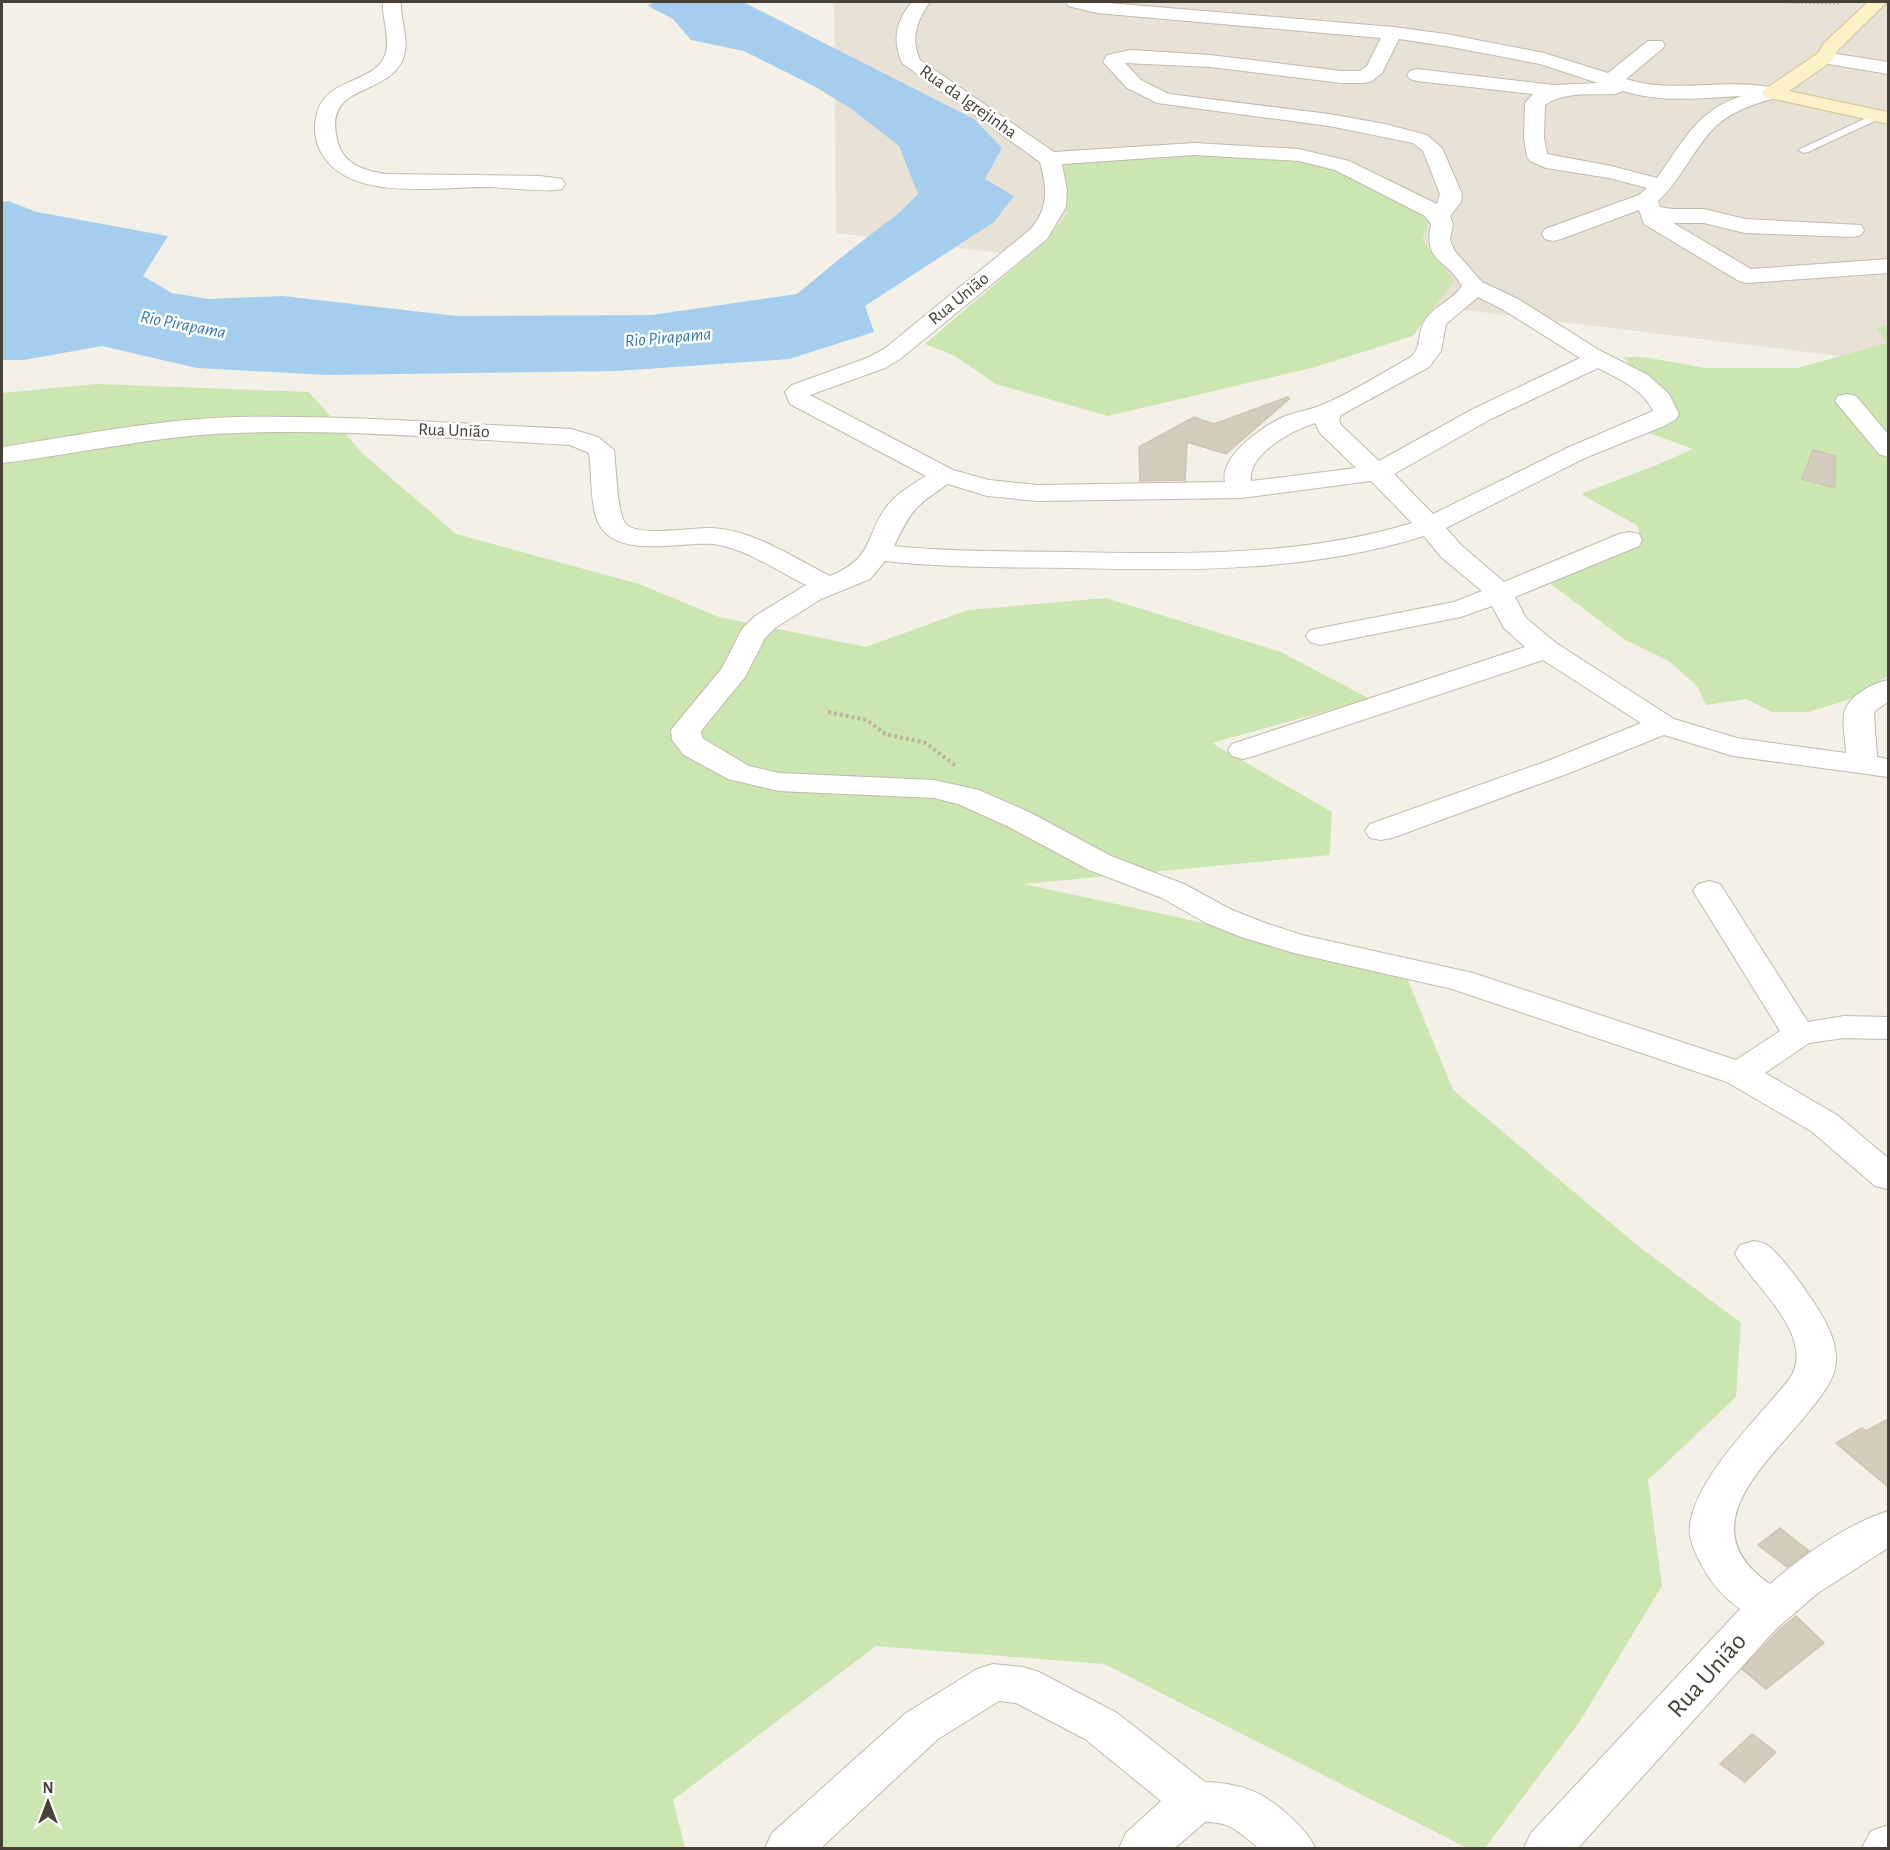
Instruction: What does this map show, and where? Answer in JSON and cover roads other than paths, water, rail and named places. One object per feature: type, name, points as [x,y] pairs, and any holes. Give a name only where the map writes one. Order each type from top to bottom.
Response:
[{"type":"street","points":[[392,2],[391,13],[396,44],[394,59],[385,70],[345,91],[332,102],[327,116],[326,135],[331,154],[346,169],[374,179],[522,181],[554,184]]},
{"type":"street","name":"Rua da Igrejinha","points":[[921,2],[909,17],[906,27],[905,42],[912,63],[1050,159]]},
{"type":"street","points":[[1075,2],[1097,7],[1393,33],[1533,56],[1617,84],[1657,93],[1749,90],[1883,117]]},
{"type":"street","points":[[1877,2],[1831,47],[1824,58],[1772,93],[1727,108],[1707,123],[1653,199],[1652,219],[1747,276],[1888,266]]},
{"type":"street","points":[[1393,33],[1375,69],[1365,77],[1341,77],[1233,63],[1175,59],[1123,56],[1114,59],[1113,62],[1134,84],[1164,99],[1362,125],[1426,142],[1432,148],[1451,194],[1450,202],[1439,215]]},
{"type":"street","points":[[1417,75],[1554,91],[1617,84],[1655,45]]},
{"type":"street","points":[[1824,58],[1888,68]]},
{"type":"street","points":[[1554,91],[1535,103],[1534,138],[1537,157],[1546,162],[1611,172],[1653,199],[1672,216],[1704,216],[1745,226],[1853,230]]},
{"type":"street","points":[[878,552],[945,559],[1219,561],[1290,556],[1350,547],[1430,526],[1576,453],[1667,414],[1660,399],[1639,380],[1598,359],[1510,304],[1473,286],[1470,279],[1444,253],[1439,238],[1444,226],[1439,215],[1342,165],[1299,155],[1194,149],[1050,159]]},
{"type":"street","name":"Rua União","points":[[944,475],[808,404],[797,394],[801,390],[876,363],[892,354],[1039,234],[1052,219],[1058,203],[1050,159]]},
{"type":"street","points":[[1553,234],[1653,199]]},
{"type":"street","points":[[1241,490],[1237,476],[1240,465],[1254,449],[1274,432],[1291,423],[1330,411],[1420,362],[1433,347],[1434,326],[1447,310],[1465,298],[1473,286]]},
{"type":"street","points":[[1598,359],[1482,414],[1376,473],[1241,490],[1010,492],[944,475],[907,500],[898,510],[878,552],[860,573],[828,585],[778,612],[752,635],[735,671],[686,730],[687,740],[707,758],[753,778],[813,784],[911,786],[953,794],[1020,820],[1100,862],[1173,891],[1218,916],[1253,930],[1304,945],[1461,980],[1740,1074],[1824,1123],[1888,1177]]},
{"type":"street","points":[[1847,401],[1888,448]]},
{"type":"street","points":[[1330,411],[1326,420],[1329,428],[1404,497],[1451,551],[1481,574],[1499,593],[1514,622],[1546,649],[1663,725],[1733,747],[1875,766],[1858,714],[1863,705],[1888,689]]},
{"type":"street","name":"Rua União","points":[[2,455],[150,432],[208,426],[338,426],[571,436],[589,442],[601,450],[608,511],[614,528],[633,537],[725,538],[828,585]]},
{"type":"street","points":[[1320,636],[1461,609],[1629,540]]},
{"type":"street","points":[[1243,750],[1546,649]]},
{"type":"street","points":[[1382,831],[1561,766],[1663,725]]},
{"type":"street","points":[[1709,891],[1799,1034]]},
{"type":"street","points":[[1740,1074],[1799,1034],[1844,1027],[1888,1028]]},
{"type":"street","points":[[1754,1254],[1791,1297],[1808,1330],[1816,1355],[1813,1378],[1731,1478],[1715,1511],[1711,1527],[1722,1562],[1738,1583],[1771,1607]]},
{"type":"street","name":"Rua União","points":[[1548,1848],[1771,1607],[1803,1581],[1860,1543],[1888,1528]]},
{"type":"street","points":[[789,1848],[922,1726],[993,1682],[1023,1685],[1101,1726],[1196,1802]]},
{"type":"street","points":[[1143,1848],[1177,1816],[1196,1802],[1219,1802],[1246,1810],[1291,1848]]},
{"type":"lane","points":[[1804,150],[1883,117]]},
{"type":"water","name":"Rio Pirapama","points":[[654,2],[743,2],[974,119],[1002,148],[985,179],[1014,196],[994,222],[865,306],[874,332],[789,359],[617,371],[328,375],[197,368],[102,346],[24,360],[2,360],[2,202],[8,201],[37,212],[168,236],[143,276],[172,293],[208,299],[283,296],[456,316],[652,315],[797,294],[900,212],[918,194],[899,146],[853,110],[814,86],[744,51],[691,40],[673,19],[648,6]]}]
